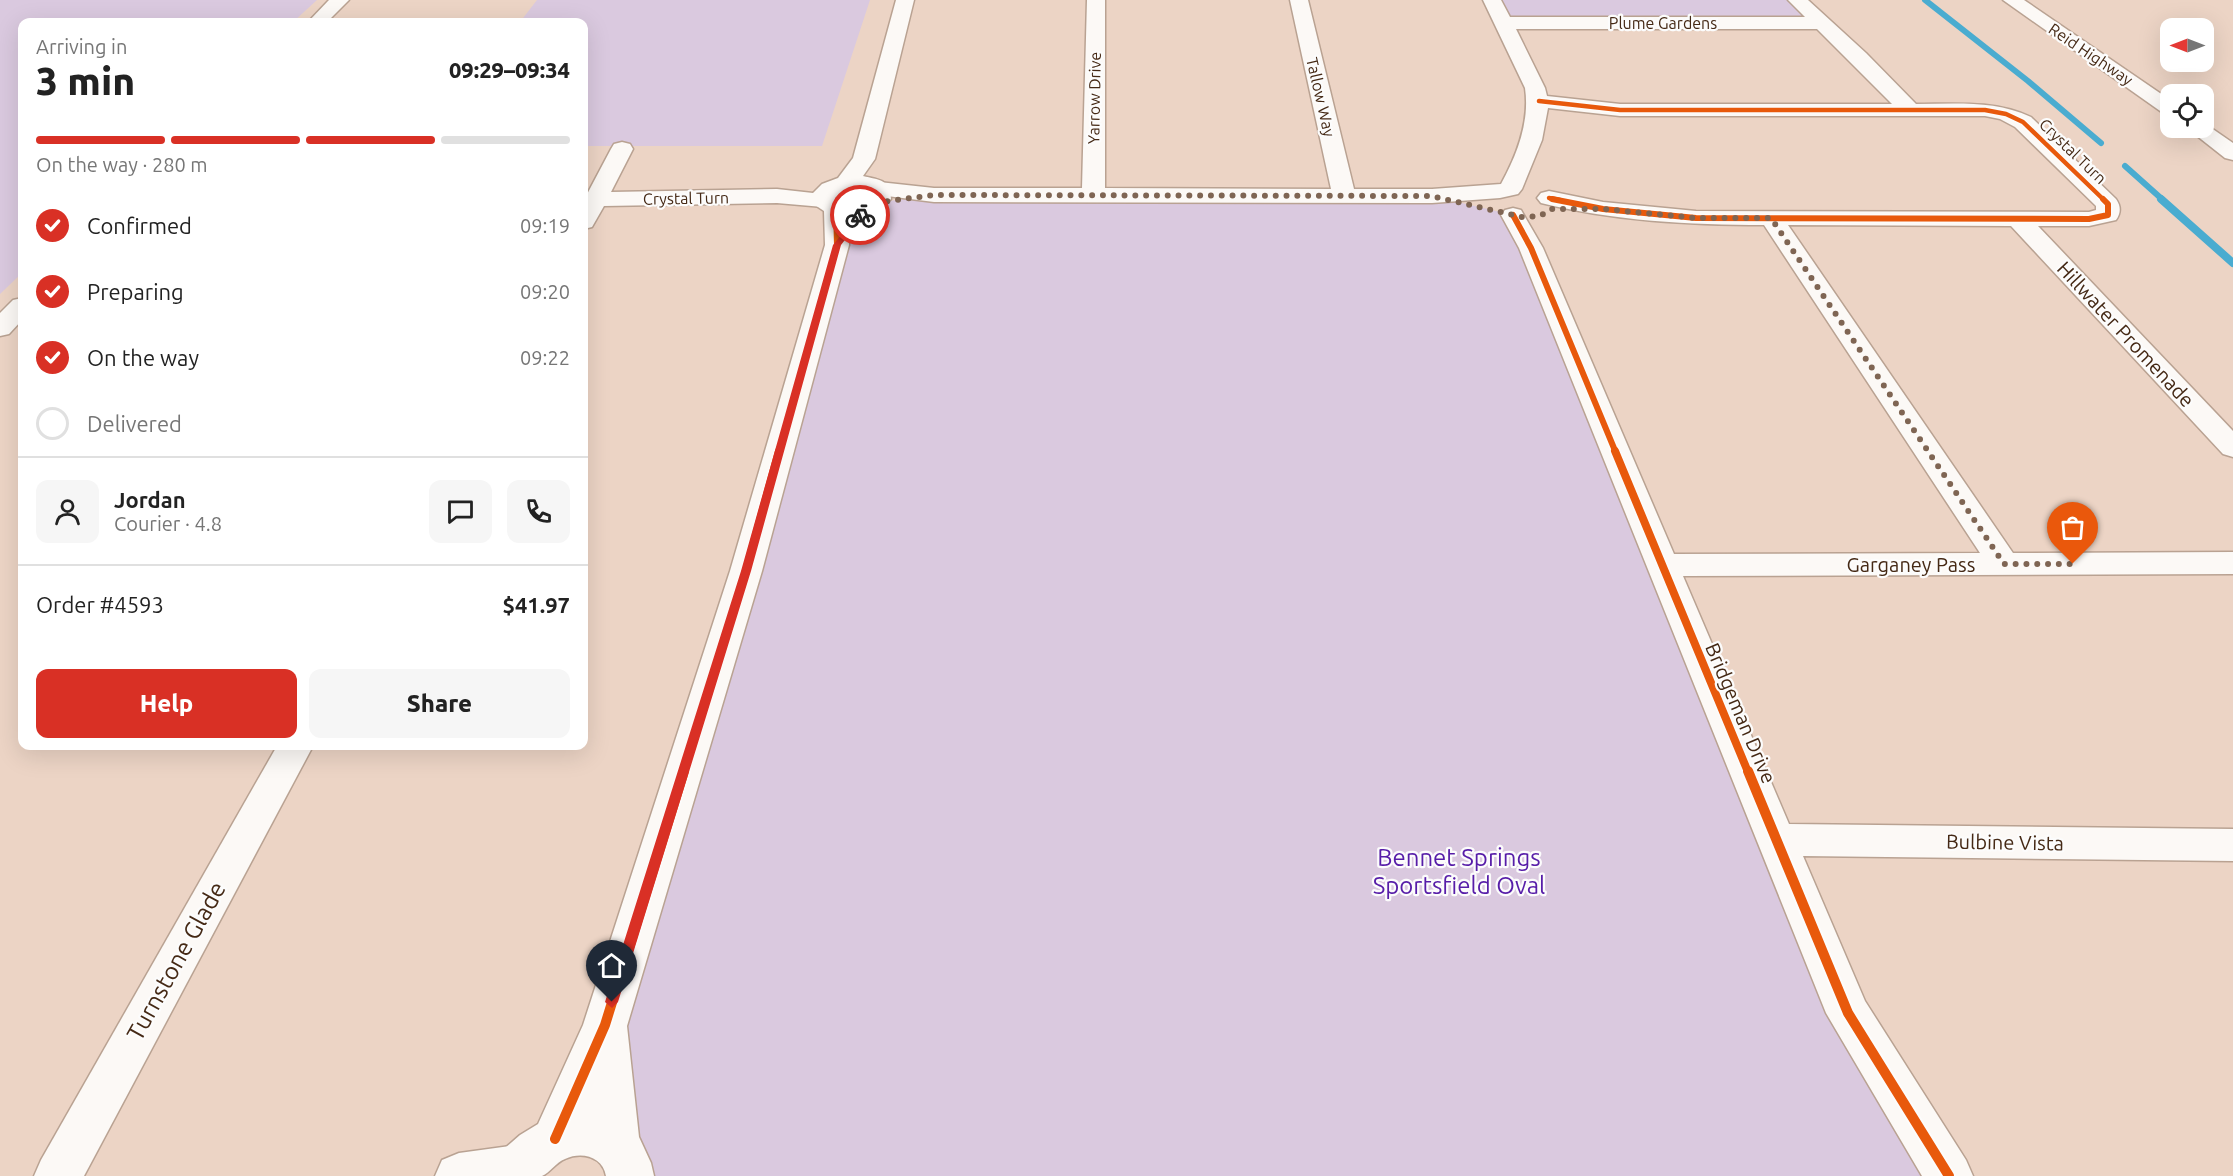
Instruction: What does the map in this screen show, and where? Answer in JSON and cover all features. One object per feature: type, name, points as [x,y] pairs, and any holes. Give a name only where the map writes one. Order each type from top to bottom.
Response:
[{"type":"main road","points":[[321,18],[340,0]]},
{"type":"main road","points":[[555,1139],[604,1025],[746,571],[837,245],[833,195],[864,159],[905,0]]},
{"type":"main road","name":"Yarrow Drive","points":[[1093,195],[1096,0]]},
{"type":"main road","name":"Tallow Way","points":[[1299,0],[1344,195]]},
{"type":"main road","points":[[1492,0],[1539,101],[1524,164],[1506,202],[1543,213]]},
{"type":"main road","points":[[1797,0],[1859,57],[1909,109]]},
{"type":"main road","name":"Reid Highway","points":[[2012,0],[2160,102]]},
{"type":"main road","name":"Reid Highway","points":[[2031,0],[2160,87]]},
{"type":"main road","name":"Plume Gardens","points":[[1504,23],[1822,23]]},
{"type":"main road","name":"Crystal Turn","points":[[1344,195],[1431,196],[1506,202],[1526,189],[1543,213],[1603,209],[1696,218],[2089,219],[2108,214],[2108,204],[2023,122],[2006,114],[1985,110],[1909,109],[1620,110],[1539,101]]},
{"type":"main road","points":[[2214,123],[2233,137]]},
{"type":"main road","points":[[2212,138],[2233,153]]},
{"type":"main road","points":[[588,214],[622,148]]},
{"type":"main road","points":[[837,245],[873,196],[864,159]]},
{"type":"main road","points":[[1524,164],[1543,213]]},
{"type":"main road","name":"Crystal Turn","points":[[596,199],[833,195],[847,210],[873,196]]},
{"type":"main road","points":[[873,196],[1344,195]]},
{"type":"main road","name":"Bridgeman Drive","points":[[1543,213],[1662,564],[1848,1013],[1949,1176]]},
{"type":"main road","points":[[1771,218],[2004,564]]},
{"type":"main road","name":"Hillwater Promenade","points":[[2018,219],[2233,448]]},
{"type":"main road","points":[[0,328],[18,310]]},
{"type":"main road","name":"Garganey Pass","points":[[1662,564],[2233,563]]},
{"type":"main road","name":"Turnstone Glade","points":[[58,1176],[293,750]]},
{"type":"main road","name":"Bulbine Vista","points":[[1777,840],[2233,845]]},
{"type":"main road","points":[[604,1025],[634,1166]]},
{"type":"main road","points":[[459,1176],[515,1172],[535,1151],[555,1139],[573,1134],[590,1133],[605,1137],[634,1166]]},
{"type":"green space","points":[[0,0],[317,0],[297,18],[18,18],[18,277],[0,294]]},
{"type":"green space","points":[[537,0],[870,0],[822,146],[588,146],[588,18],[523,18]]},
{"type":"green space","points":[[1492,0],[1797,0],[1822,23],[1504,23]]},
{"type":"green space","name":"Bennet Springs Sportsfield Oval","points":[[934,195],[1432,196],[1513,215],[1777,840],[1949,1176],[630,1176],[605,1025],[837,245],[866,207],[874,203]]},
{"type":"waterway","points":[[1925,0],[2028,81],[2101,143]]},
{"type":"waterway","points":[[2125,166],[2163,200]]},
{"type":"waterway","points":[[2161,199],[2233,263]]},
{"type":"cycle path","points":[[1539,101],[1620,110],[1985,110],[2006,114],[2023,122],[2108,204],[2108,215],[2089,219],[1696,218],[1603,209],[1549,198]]},
{"type":"cycle path","points":[[555,1139],[605,1025],[746,571],[837,245],[836,209]]},
{"type":"cycle path","points":[[1513,215],[1531,248],[1848,1013],[1949,1176]]},
{"type":"way so far","points":[[860,215],[866,207],[874,203],[934,195],[1344,195],[1431,196],[1522,217],[1540,216],[1552,209],[1603,209],[1696,218],[1771,218],[2004,564],[2073,564]]},
{"type":"route","points":[[612,1002],[746,571],[837,245],[860,215]]}]
